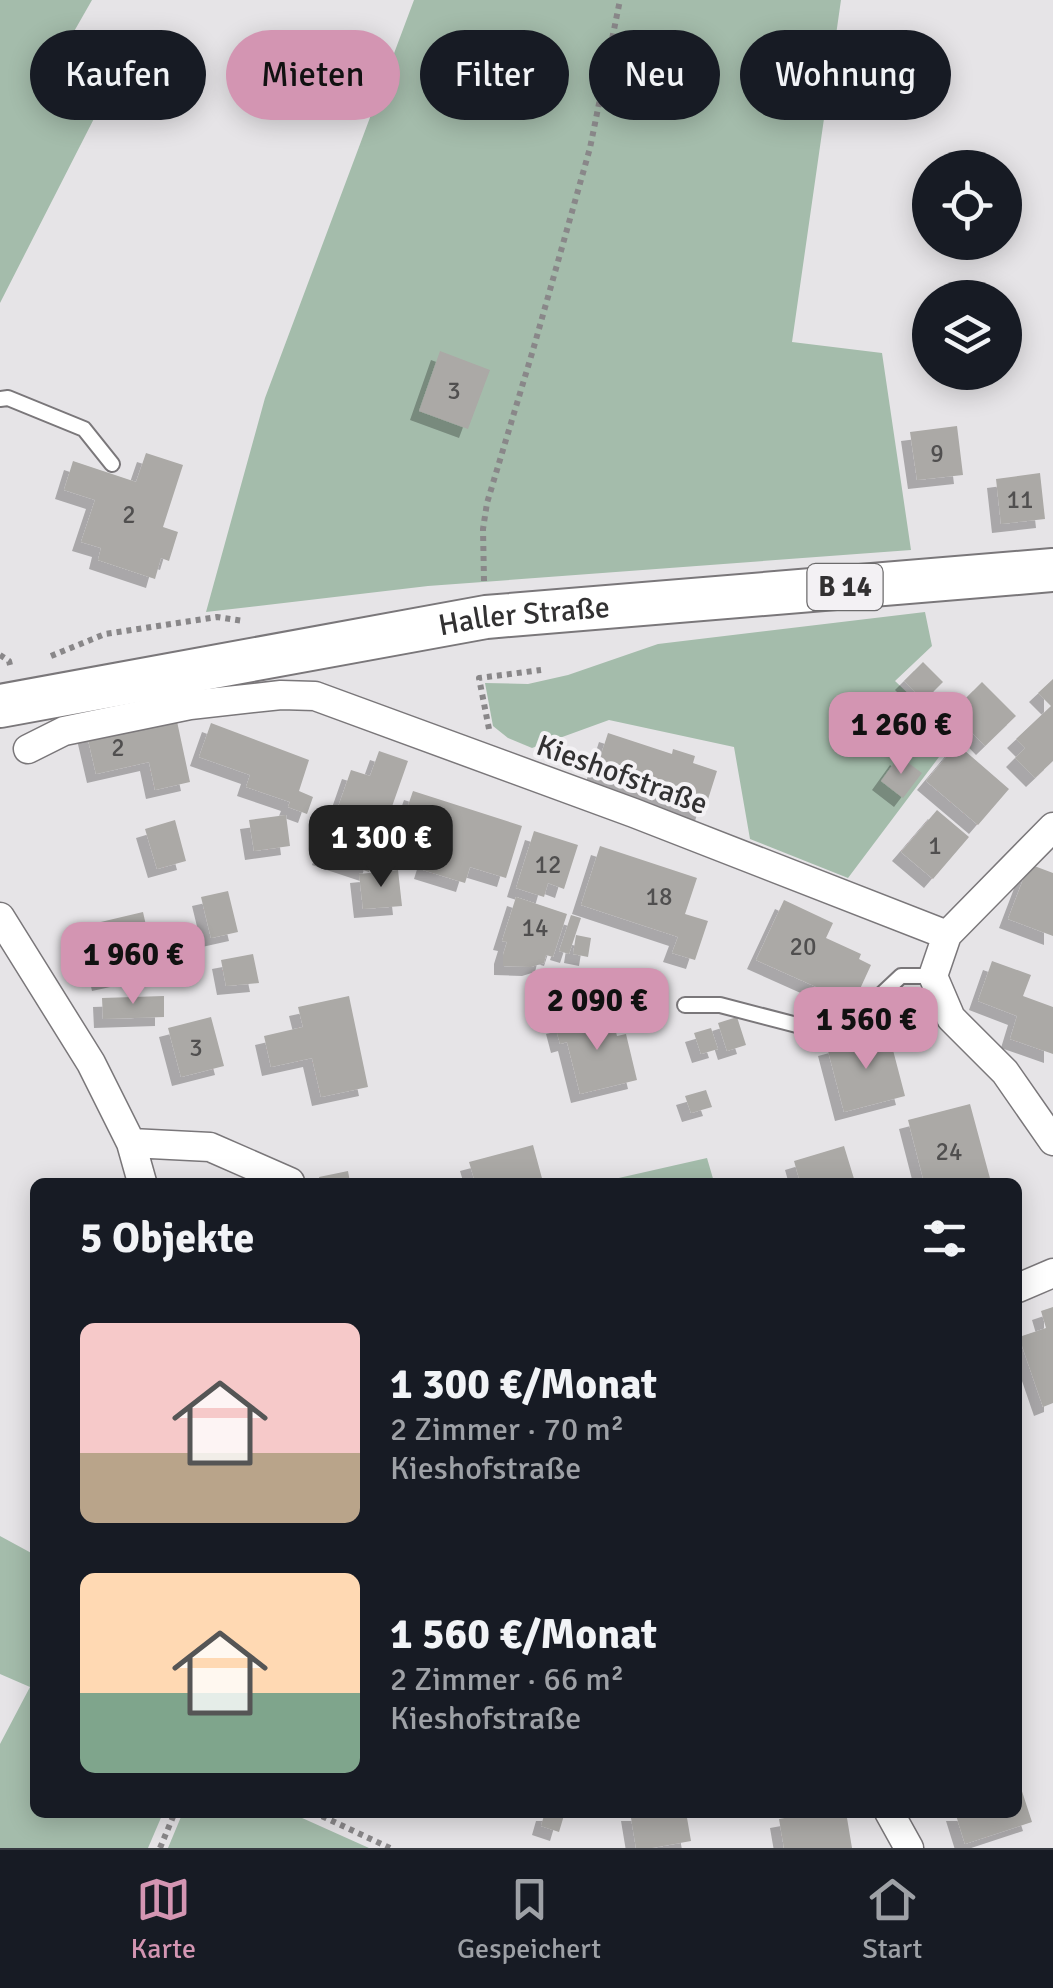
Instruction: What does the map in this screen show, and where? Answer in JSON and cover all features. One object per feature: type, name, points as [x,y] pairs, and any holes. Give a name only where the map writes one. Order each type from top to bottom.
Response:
[{"type":"main road","name":"Haller Straße","points":[[5,688],[486,617],[1053,570]]},
{"type":"street","name":"Kieshofstraße","points":[[28,749],[64,731],[190,705],[281,695],[315,696],[947,934]]},
{"type":"street","points":[[1053,827],[947,934],[933,976],[951,1018],[1005,1072],[1053,1141]]},
{"type":"street","points":[[0,917],[90,1063],[131,1143],[141,1178]]},
{"type":"street","points":[[131,1143],[210,1147],[281,1178]]},
{"type":"street","points":[[1022,1286],[1053,1273]]},
{"type":"street","points":[[892,1818],[909,1848]]},
{"type":"lane","points":[[0,399],[8,398],[84,429],[112,464]]},
{"type":"lane","points":[[686,1005],[720,1005],[820,1032],[850,1024],[901,976],[933,976]]},
{"type":"path","points":[[486,617],[487,503],[590,148],[620,0]]},
{"type":"path","points":[[0,656],[9,661],[5,688]]},
{"type":"path","points":[[484,702],[479,678],[541,670]]},
{"type":"path","points":[[160,1848],[172,1818]]},
{"type":"path","points":[[327,1818],[390,1848]]},
{"type":"green space","points":[[0,0],[92,0],[75,30],[30,30],[30,120],[93,120],[0,303]]},
{"type":"green space","points":[[414,0],[841,0],[837,30],[740,30],[740,120],[824,120],[792,342],[882,353],[911,550],[428,586],[206,612],[265,398],[369,120],[400,120],[400,37]]},
{"type":"green space","points":[[925,612],[932,646],[895,681],[954,737],[848,878],[750,839],[734,747],[609,720],[532,748],[508,738],[493,726],[485,683],[528,684],[568,675],[658,644]]},
{"type":"green space","points":[[707,1158],[713,1178],[619,1178]]},
{"type":"green space","points":[[0,1536],[30,1552],[30,1687],[0,1674]]},
{"type":"green space","points":[[30,1687],[30,1818],[161,1818],[148,1848],[0,1848],[0,1744]]},
{"type":"green space","points":[[180,1818],[302,1818],[369,1848],[168,1848]]},
{"type":"building","points":[[440,351],[490,370],[468,429],[419,411]]},
{"type":"building","points":[[957,426],[963,475],[917,480],[910,432]]},
{"type":"building","points":[[146,453],[183,465],[163,527],[178,532],[169,561],[161,558],[155,579],[98,560],[101,548],[81,542],[95,500],[64,490],[73,461],[136,482]]},
{"type":"building","points":[[1040,473],[1045,519],[1001,524],[996,479]]},
{"type":"building","points":[[923,662],[943,682],[924,701],[904,681]]},
{"type":"building","points":[[1053,679],[1053,761],[1035,778],[1015,758],[1025,748],[1016,739],[1051,706],[1038,693]]},
{"type":"building","points":[[982,682],[1016,716],[985,746],[952,712]]},
{"type":"building","points":[[175,712],[190,782],[155,790],[149,762],[96,774],[86,731]]},
{"type":"building","points":[[211,723],[309,760],[299,791],[313,797],[307,814],[288,807],[290,802],[246,787],[250,775],[199,757]]},
{"type":"building","points":[[608,733],[672,754],[673,749],[695,756],[693,763],[717,771],[704,812],[594,776]]},
{"type":"building","points":[[957,744],[1009,789],[978,825],[926,781]]},
{"type":"building","points":[[379,751],[408,761],[369,872],[321,856],[351,770],[370,776]]},
{"type":"building","points":[[899,756],[922,773],[903,798],[881,781]]},
{"type":"building","points":[[413,791],[522,826],[506,878],[470,867],[465,883],[423,870],[428,854],[408,847],[417,820],[404,817]]},
{"type":"building","points":[[937,810],[969,837],[933,879],[901,852]]},
{"type":"building","points":[[286,815],[290,846],[254,851],[249,820]]},
{"type":"building","points":[[175,820],[186,861],[157,869],[145,829]]},
{"type":"building","points":[[534,831],[578,845],[564,889],[548,883],[544,897],[516,888]]},
{"type":"building","points":[[600,846],[697,878],[685,914],[708,921],[695,960],[672,953],[678,937],[581,905]]},
{"type":"building","points":[[1029,864],[1053,873],[1053,936],[1008,919]]},
{"type":"building","points":[[398,870],[402,906],[363,909],[359,874]]},
{"type":"building","points":[[228,891],[238,932],[211,938],[201,897]]},
{"type":"building","points":[[516,897],[567,914],[553,957],[546,955],[544,963],[531,967],[503,966],[507,942],[502,941]]},
{"type":"building","points":[[784,900],[833,923],[826,938],[861,954],[859,959],[871,965],[854,1002],[756,960]]},
{"type":"building","points":[[143,912],[156,970],[101,982],[88,925]]},
{"type":"building","points":[[571,915],[581,918],[569,954],[559,951]]},
{"type":"building","points":[[576,935],[591,938],[588,957],[573,954]]},
{"type":"building","points":[[253,954],[259,983],[226,986],[221,960]]},
{"type":"building","points":[[992,961],[1031,975],[1023,996],[1053,1007],[1053,1054],[1010,1039],[1017,1016],[978,1001]]},
{"type":"building","points":[[164,996],[164,1017],[103,1019],[102,998]]},
{"type":"building","points":[[349,996],[368,1087],[321,1097],[312,1058],[271,1067],[264,1036],[303,1027],[298,1007]]},
{"type":"building","points":[[611,1012],[617,1036],[626,1034],[637,1080],[580,1094],[567,1042],[560,1044],[555,1025]]},
{"type":"building","points":[[211,1017],[224,1066],[181,1077],[168,1028]]},
{"type":"building","points":[[737,1017],[746,1045],[727,1051],[718,1023]]},
{"type":"building","points":[[711,1028],[718,1049],[701,1054],[694,1033]]},
{"type":"building","points":[[888,1031],[905,1096],[844,1112],[827,1047]]},
{"type":"building","points":[[706,1090],[712,1107],[691,1113],[685,1096]]},
{"type":"building","points":[[970,1104],[990,1178],[923,1178],[908,1120]]},
{"type":"building","points":[[533,1145],[542,1178],[474,1178],[469,1162]]},
{"type":"building","points":[[844,1146],[854,1178],[799,1178],[794,1161]]},
{"type":"building","points":[[348,1171],[349,1178],[319,1178]]},
{"type":"building","points":[[1053,1307],[1053,1403],[1043,1407],[1022,1346],[1022,1336],[1046,1328],[1041,1311]]},
{"type":"building","points":[[1022,1791],[1032,1822],[965,1844],[957,1818],[1022,1818]]},
{"type":"building","points":[[543,1818],[563,1818],[559,1832],[541,1826]]},
{"type":"building","points":[[631,1818],[687,1818],[691,1841],[636,1848]]},
{"type":"building","points":[[847,1818],[852,1848],[784,1848],[779,1819]]}]
